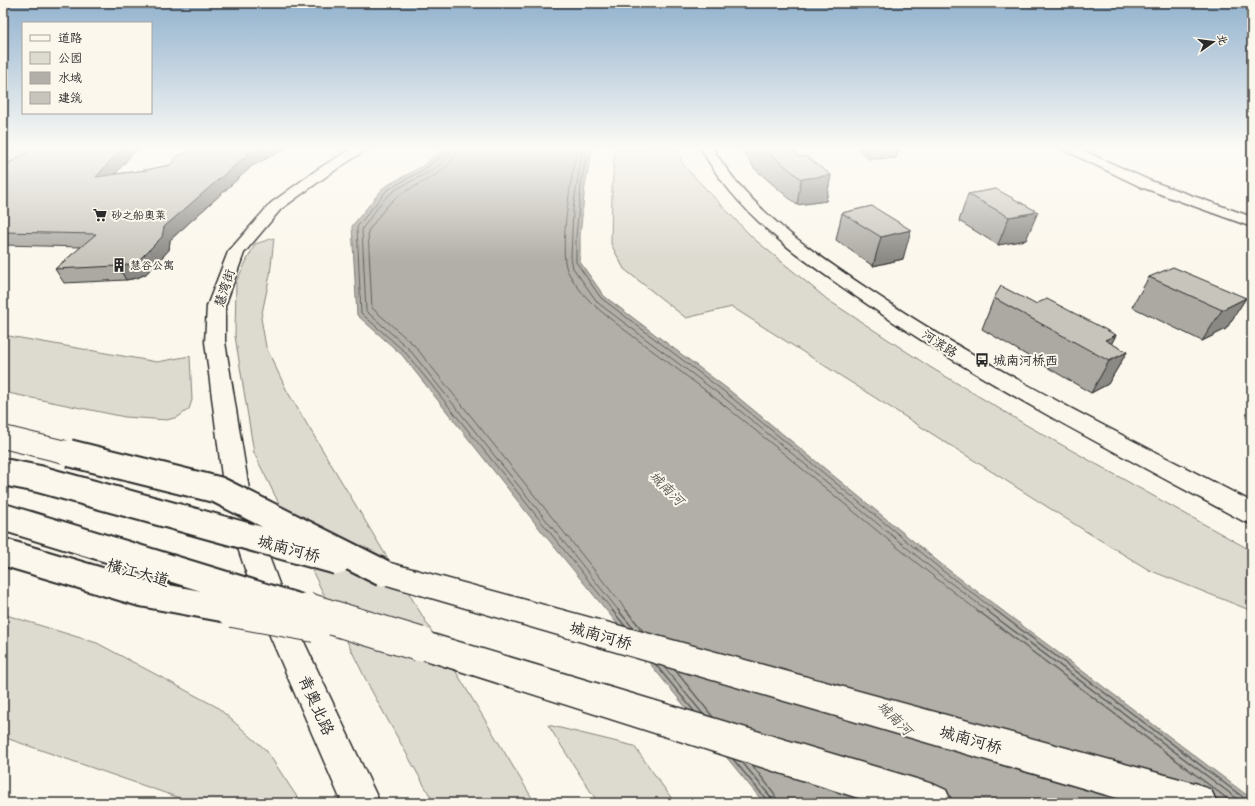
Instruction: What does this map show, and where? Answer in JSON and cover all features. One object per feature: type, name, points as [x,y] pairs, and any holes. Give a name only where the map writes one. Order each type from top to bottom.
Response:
[{"type":"main road","name":"慧湾街","points":[[273,608],[240,514],[215,342],[216,306],[236,252],[276,206],[306,185]]},
{"type":"main road","name":"河滨路","points":[[731,185],[749,205],[778,231],[820,264],[876,303],[961,357],[1050,407],[1252,514]]},
{"type":"main road","points":[[1148,185],[1252,222]]},
{"type":"main road","points":[[3,437],[218,490],[383,573]]},
{"type":"main road","points":[[3,453],[240,514]]},
{"type":"main road","name":"城南河桥","points":[[3,472],[39,480],[383,573],[1198,803]]},
{"type":"main road","points":[[3,517],[933,803]]},
{"type":"main road","name":"横江大道","points":[[3,535],[51,550],[273,608]]},
{"type":"main road","points":[[3,552],[141,593],[419,644]]},
{"type":"main road","name":"青奥北路","points":[[273,608],[361,803]]},
{"type":"green space","points":[[612,185],[702,185],[753,238],[828,300],[930,367],[1028,426],[1252,551],[1252,611],[1149,570],[732,307],[686,318],[624,269],[611,244]]},
{"type":"green space","points":[[274,238],[270,275],[261,318],[266,347],[287,391],[535,803],[434,803],[370,688],[254,453],[235,336],[236,282],[255,244]]},
{"type":"green space","points":[[3,335],[157,362],[190,356],[192,400],[189,409],[178,417],[167,420],[125,417],[3,392]]},
{"type":"green space","points":[[3,614],[97,643],[217,707],[266,750],[301,803],[194,803],[3,737]]},
{"type":"green space","points":[[548,725],[634,746],[675,803],[598,803]]},
{"type":"water","name":"城南河","points":[[388,185],[585,185],[580,236],[580,262],[604,296],[729,390],[946,568],[1252,799],[1252,803],[764,803],[543,533],[402,355],[357,315],[352,226],[384,187]]},
{"type":"building","points":[[3,185],[213,185],[164,227],[162,237],[139,260],[130,264],[55,269],[96,234],[3,232]]},
{"type":"building","points":[[996,189],[1038,212],[1009,217],[968,194]]},
{"type":"building","points":[[872,206],[911,230],[881,237],[842,213]]},
{"type":"building","points":[[1173,267],[1246,298],[1222,310],[1149,277]]},
{"type":"building","points":[[1001,286],[1035,304],[1047,299],[1116,335],[1105,340],[1127,352],[1109,361],[994,298]]},
{"type":"place","name":"砂之船奥莱","points":[[100,215]]},
{"type":"place","name":"慧谷公寓","points":[[119,265]]},
{"type":"place","name":"城南河桥西","points":[[982,360]]}]
